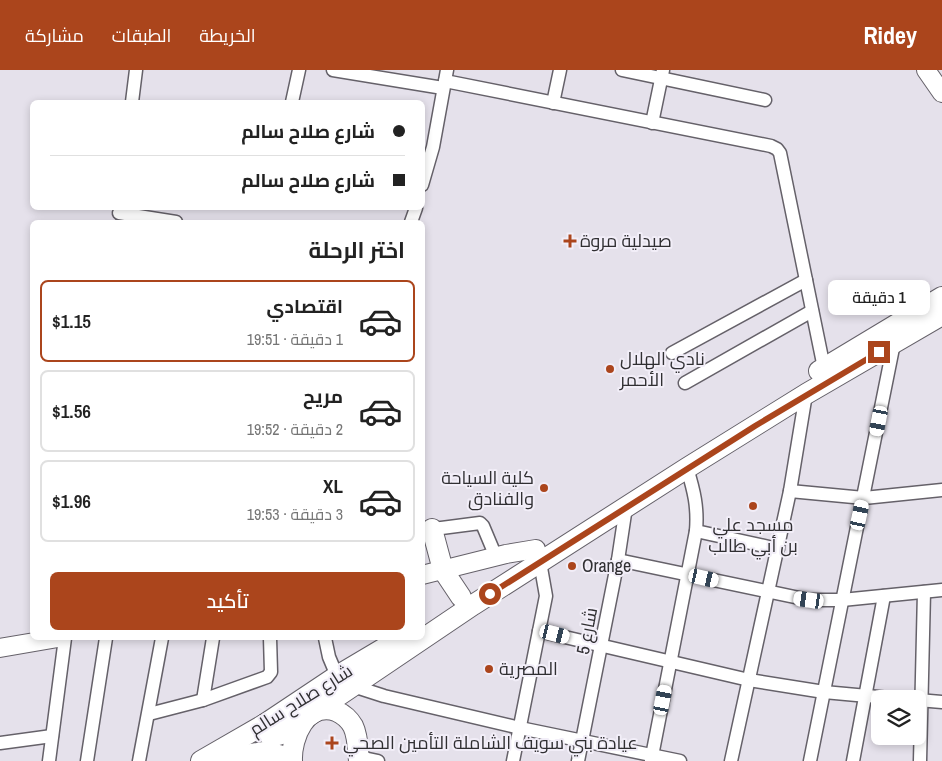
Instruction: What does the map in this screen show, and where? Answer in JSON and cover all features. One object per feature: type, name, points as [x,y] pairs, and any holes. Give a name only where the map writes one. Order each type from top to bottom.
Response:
[{"type":"main road","points":[[926,70],[942,93]]},
{"type":"main road","name":"شارع صلاح سالم","points":[[425,629],[824,368],[942,298]]},
{"type":"main road","name":"شارع صلاح سالم","points":[[425,621],[461,597],[626,508],[806,394],[942,315]]},
{"type":"main road","points":[[427,530],[443,570],[461,597]]},
{"type":"main road","points":[[425,574],[496,557],[538,555]]},
{"type":"main road","points":[[0,648],[46,640]]},
{"type":"main road","name":"شارع صلاح سالم","points":[[265,724],[268,734],[279,736],[311,713],[345,681],[399,640]]},
{"type":"main road","name":"شارع صلاح سالم","points":[[201,761],[345,681],[408,640]]},
{"type":"main road","points":[[292,761],[296,737],[300,728],[311,713],[324,709],[344,716],[353,727],[365,760]]},
{"type":"main road","points":[[210,761],[262,752],[279,755],[288,761]]},
{"type":"street","points":[[132,100],[136,70]]},
{"type":"street","points":[[292,100],[299,70]]},
{"type":"street","points":[[334,70],[445,80],[776,148],[780,153],[824,368]]},
{"type":"street","points":[[553,103],[560,70]]},
{"type":"street","points":[[622,70],[662,74],[765,100]]},
{"type":"street","points":[[652,123],[662,74]]},
{"type":"street","points":[[427,155],[445,80]]},
{"type":"street","points":[[119,214],[162,220]]},
{"type":"street","points":[[672,353],[806,280]]},
{"type":"street","points":[[685,383],[812,311]]},
{"type":"street","points":[[810,761],[894,344]]},
{"type":"street","points":[[731,761],[790,491],[806,394]]},
{"type":"street","points":[[651,758],[696,531],[698,513],[688,468]]},
{"type":"street","points":[[790,491],[864,498],[942,490]]},
{"type":"street","name":"شارع 5","points":[[578,761],[602,646],[626,508]]},
{"type":"street","points":[[427,530],[480,523],[484,526],[496,557]]},
{"type":"street","points":[[696,531],[778,549]]},
{"type":"street","points":[[513,761],[546,596],[538,555]]},
{"type":"street","points":[[618,560],[809,600],[842,600],[942,590]]},
{"type":"street","points":[[920,690],[924,592]]},
{"type":"street","points":[[853,761],[884,596]]},
{"type":"street","points":[[539,631],[749,680],[824,692],[871,697]]},
{"type":"street","points":[[49,761],[65,640]]},
{"type":"street","points":[[87,761],[106,640]]},
{"type":"street","points":[[140,761],[162,640]]},
{"type":"street","points":[[203,700],[213,640]]},
{"type":"street","points":[[149,714],[203,700],[267,677],[270,675],[270,640]]},
{"type":"street","points":[[325,640],[329,657],[345,681],[384,696],[651,758],[680,761]]},
{"type":"street","points":[[926,701],[942,702]]},
{"type":"street","points":[[0,743],[52,736]]},
{"type":"street","points":[[920,745],[920,761]]},
{"type":"place","name":"صيدلية مروة","points":[[570,241]]},
{"type":"place","name":"نادي الهلال الأحمر","points":[[610,369]]},
{"type":"place","name":"كلية السياحة والفنادق","points":[[544,488]]},
{"type":"place","name":"مسجد علي بن أبي طالب","points":[[753,506]]},
{"type":"place","name":"Orange","points":[[572,566]]},
{"type":"place","name":"المصرية","points":[[489,669]]},
{"type":"place","name":"عيادة بني سويف الشاملة التأمين الصحي","points":[[332,743]]},
{"type":"route","points":[[490,594],[806,394],[879,352]]}]
